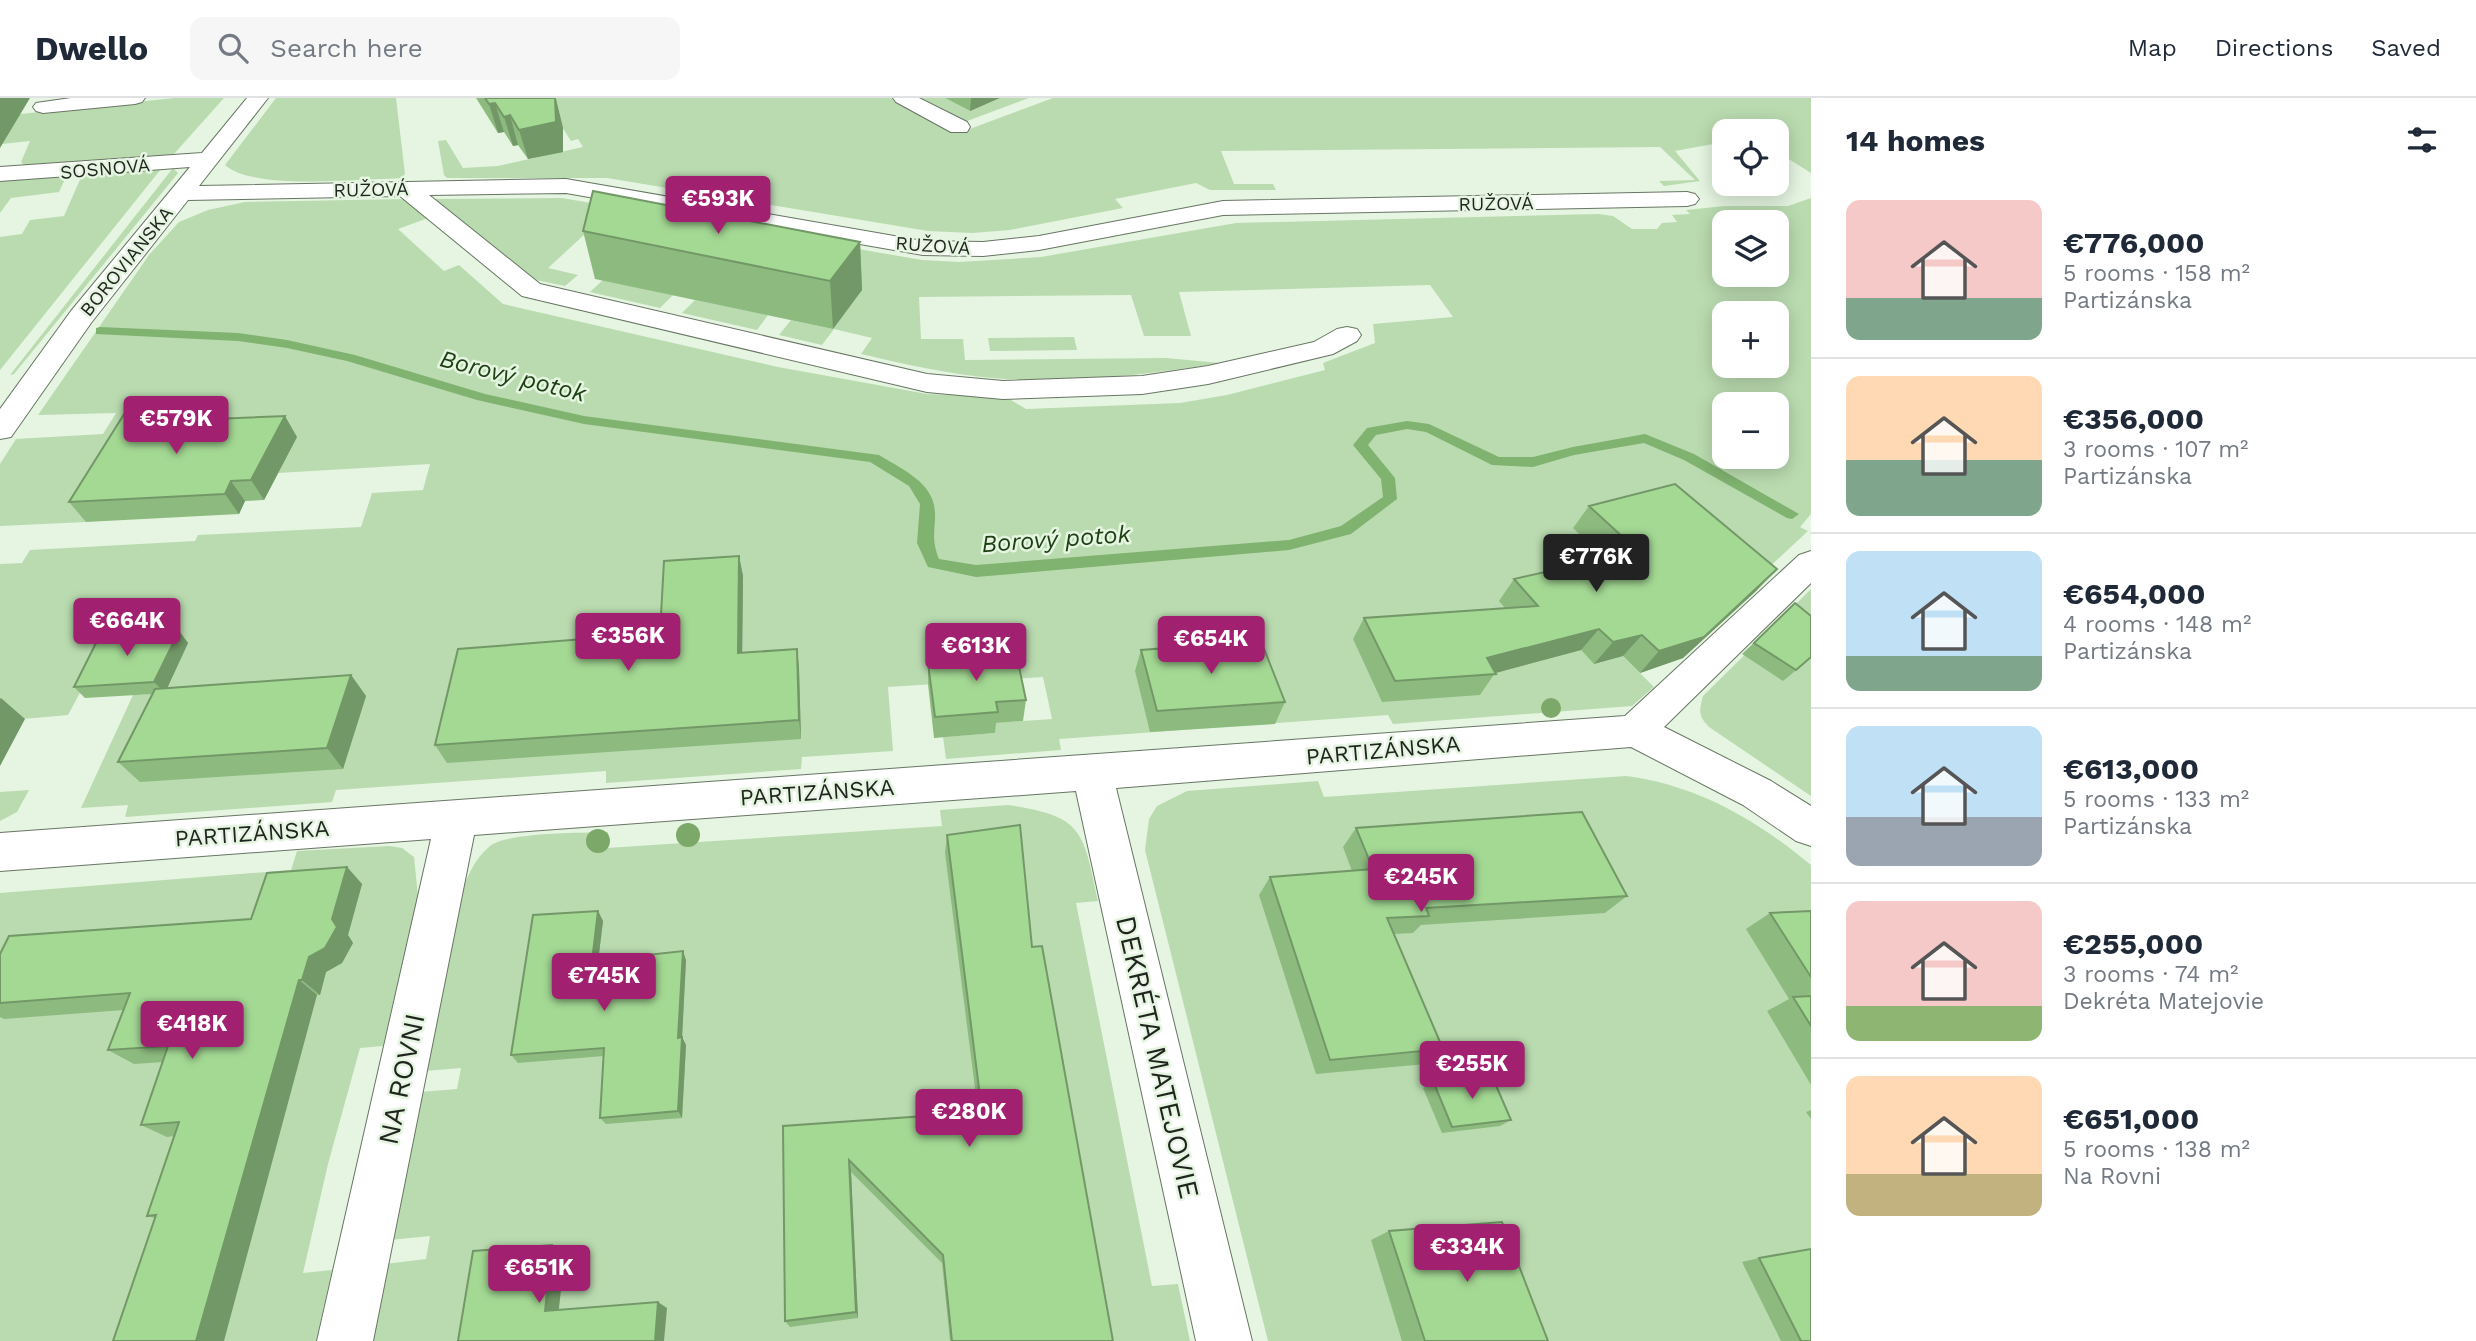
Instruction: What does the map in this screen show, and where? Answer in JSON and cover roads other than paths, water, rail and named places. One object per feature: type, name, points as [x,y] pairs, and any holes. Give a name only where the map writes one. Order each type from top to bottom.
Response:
[{"type":"street","points":[[43,107],[135,98]]},
{"type":"street","name":"BOROVIANSKA","points":[[4,416],[258,98]]},
{"type":"street","points":[[903,98],[959,127]]},
{"type":"street","name":"SOSNOVÁ","points":[[0,174],[209,159]]},
{"type":"street","name":"RUŽOVÁ","points":[[180,193],[566,186],[923,248],[983,248],[1039,243],[1223,208],[1687,199]]},
{"type":"street","points":[[406,189],[531,290],[927,383],[1003,390],[1142,385],[1208,375],[1323,348],[1347,335]]},
{"type":"street","points":[[1811,563],[1635,731],[1745,786],[1811,828]]},
{"type":"street","name":"PARTIZÁNSKA","points":[[0,852],[1635,731]]},
{"type":"street","name":"DEKRÉTA MATEJOVIE","points":[[1092,773],[1224,1341]]},
{"type":"street","name":"NA ROVNI","points":[[345,1341],[457,817]]},
{"type":"waterway","name":"Borový potok","points":[[100,331],[238,337],[287,344],[350,358],[482,397],[584,420],[874,458],[914,483],[927,504],[925,543],[933,563],[976,571],[1289,545],[1346,530],[1390,499],[1388,478],[1360,445],[1372,431],[1407,425],[1429,428],[1497,462],[1533,462],[1573,451],[1645,438],[1689,457],[1792,514]]}]
